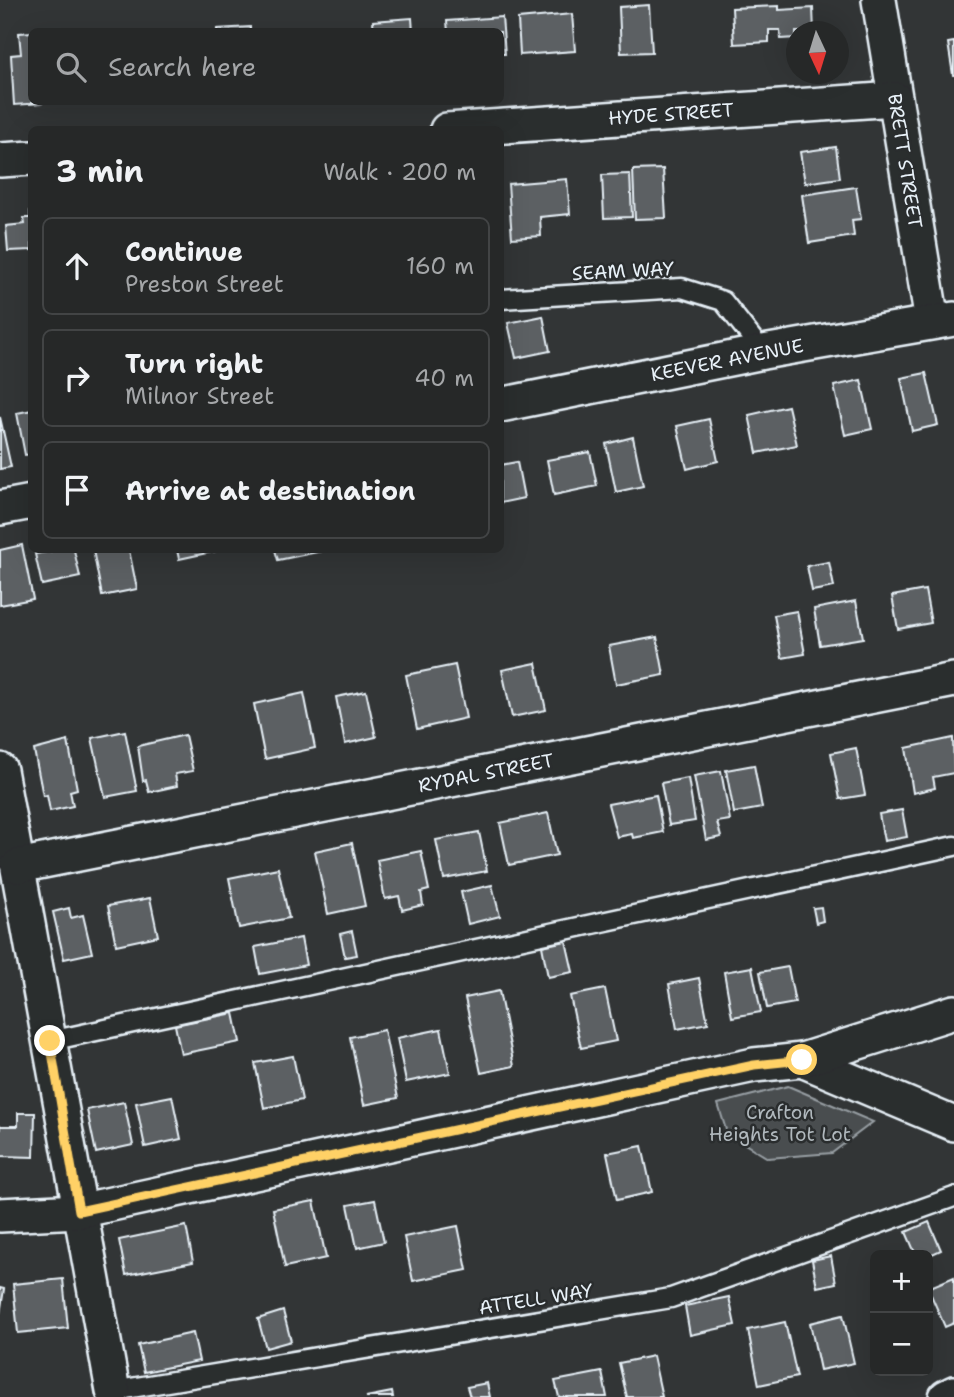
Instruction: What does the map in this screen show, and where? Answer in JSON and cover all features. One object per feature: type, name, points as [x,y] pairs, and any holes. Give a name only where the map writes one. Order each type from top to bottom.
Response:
[{"type":"street","name":"BRETT STREET","points":[[879,0],[895,99],[943,320]]},
{"type":"street","name":"HYDE STREET","points":[[504,126],[895,99]]},
{"type":"street","points":[[0,160],[28,158]]},
{"type":"street","name":"KEEVER AVENUE","points":[[504,404],[763,352],[943,320]]},
{"type":"street","points":[[0,508],[28,503]]},
{"type":"street","name":"RYDAL STREET","points":[[18,866],[954,680]]},
{"type":"street","points":[[0,770],[113,1391]]},
{"type":"street","points":[[0,1214],[79,1211],[754,1065],[802,1060],[954,1012]]},
{"type":"street","points":[[802,1060],[954,1124]]},
{"type":"street","points":[[946,1397],[954,1394]]},
{"type":"lane","name":"SEAM WAY","points":[[504,299],[682,288],[723,301],[763,352]]},
{"type":"lane","points":[[50,1041],[954,846]]},
{"type":"lane","name":"ATTELL WAY","points":[[113,1391],[671,1298],[954,1197]]},
{"type":"green space","name":"Crafton Heights Tot Lot","points":[[788,1086],[873,1122],[832,1153],[768,1158],[727,1133],[718,1104]]},
{"type":"building","points":[[649,5],[652,52],[621,53],[619,7]]},
{"type":"building","points":[[732,8],[813,8],[814,21],[786,21],[786,39],[781,39],[780,30],[769,30],[769,42],[734,44]]},
{"type":"building","points":[[572,14],[575,51],[520,55],[518,19]]},
{"type":"building","points":[[502,17],[503,28],[448,28],[447,21]]},
{"type":"building","points":[[412,18],[413,28],[374,28],[373,21]]},
{"type":"building","points":[[28,32],[28,104],[14,105],[11,55],[21,54],[19,33]]},
{"type":"building","points":[[954,42],[954,75],[953,75],[948,43]]},
{"type":"building","points":[[836,147],[840,178],[805,183],[800,152]]},
{"type":"building","points":[[663,169],[666,218],[635,219],[633,170]]},
{"type":"building","points":[[630,174],[632,217],[604,218],[602,175]]},
{"type":"building","points":[[567,179],[570,214],[540,217],[541,236],[512,238],[508,184]]},
{"type":"building","points":[[856,187],[861,219],[852,220],[854,236],[809,243],[802,195]]},
{"type":"building","points":[[24,218],[28,218],[28,250],[8,251],[6,226],[25,224]]},
{"type":"building","points":[[543,316],[550,351],[516,358],[508,323]]},
{"type":"building","points":[[926,373],[938,425],[912,431],[901,378]]},
{"type":"building","points":[[861,380],[872,429],[845,435],[834,386]]},
{"type":"building","points":[[788,406],[797,445],[757,453],[749,415]]},
{"type":"building","points":[[28,411],[28,455],[25,455],[17,413]]},
{"type":"building","points":[[0,417],[11,467],[0,469]]},
{"type":"building","points":[[709,419],[718,461],[687,469],[677,426]]},
{"type":"building","points":[[633,437],[643,486],[616,492],[606,444]]},
{"type":"building","points":[[590,452],[597,486],[554,495],[547,460]]},
{"type":"building","points":[[517,462],[524,498],[504,502],[504,464]]},
{"type":"building","points":[[22,545],[33,599],[0,605],[0,550]]},
{"type":"building","points":[[75,553],[80,577],[42,585],[35,554]]},
{"type":"building","points":[[94,553],[130,553],[137,589],[102,596]]},
{"type":"building","points":[[178,553],[207,553],[179,559]]},
{"type":"building","points":[[276,553],[312,553],[278,560]]},
{"type":"building","points":[[829,562],[834,587],[812,591],[807,566]]},
{"type":"building","points":[[925,590],[931,623],[898,629],[892,596]]},
{"type":"building","points":[[856,601],[863,638],[820,645],[814,609]]},
{"type":"building","points":[[797,611],[805,654],[782,658],[774,615]]},
{"type":"building","points":[[657,637],[664,675],[616,684],[609,646]]},
{"type":"building","points":[[536,663],[546,710],[512,717],[502,670]]},
{"type":"building","points":[[455,665],[466,718],[417,729],[406,675]]},
{"type":"building","points":[[366,691],[376,737],[345,744],[336,697]]},
{"type":"building","points":[[304,693],[315,748],[265,759],[254,704]]},
{"type":"building","points":[[125,731],[137,791],[105,797],[92,738]]},
{"type":"building","points":[[185,735],[193,771],[175,774],[177,786],[149,792],[146,780],[143,781],[138,746]]},
{"type":"building","points":[[953,738],[954,773],[933,777],[935,788],[913,793],[906,748]]},
{"type":"building","points":[[68,741],[77,789],[70,791],[73,806],[50,811],[47,795],[43,796],[34,750]]},
{"type":"building","points":[[856,748],[865,795],[840,799],[831,753]]},
{"type":"building","points":[[754,765],[762,808],[734,813],[726,770]]},
{"type":"building","points":[[721,771],[730,820],[717,822],[721,837],[706,840],[694,776]]},
{"type":"building","points":[[688,778],[695,821],[669,825],[661,783]]},
{"type":"building","points":[[656,795],[663,832],[633,838],[632,834],[617,837],[608,804]]},
{"type":"building","points":[[902,810],[907,837],[884,841],[879,814]]},
{"type":"building","points":[[548,813],[557,855],[509,865],[500,823]]},
{"type":"building","points":[[479,832],[487,871],[444,879],[436,840]]},
{"type":"building","points":[[352,843],[365,906],[328,914],[315,851]]},
{"type":"building","points":[[421,851],[429,890],[421,892],[423,905],[402,910],[399,896],[385,899],[377,860]]},
{"type":"building","points":[[278,868],[289,918],[239,928],[229,878]]},
{"type":"building","points":[[492,885],[500,916],[468,924],[461,892]]},
{"type":"building","points":[[150,898],[158,936],[116,945],[108,906]]},
{"type":"building","points":[[821,907],[823,921],[816,923],[813,908]]},
{"type":"building","points":[[69,908],[71,918],[83,915],[92,953],[64,959],[53,912]]},
{"type":"building","points":[[352,931],[357,955],[345,957],[340,934]]},
{"type":"building","points":[[301,938],[306,965],[260,974],[255,947]]},
{"type":"building","points":[[566,941],[573,972],[548,977],[542,946]]},
{"type":"building","points":[[752,967],[761,1012],[732,1017],[724,972]]},
{"type":"building","points":[[788,967],[795,1003],[767,1008],[760,972]]},
{"type":"building","points":[[699,978],[708,1023],[677,1029],[669,984]]},
{"type":"building","points":[[605,989],[616,1041],[581,1048],[570,996]]},
{"type":"building","points":[[499,991],[514,1066],[481,1073],[465,998]]},
{"type":"building","points":[[234,1013],[240,1042],[181,1054],[175,1025]]},
{"type":"building","points":[[441,1029],[450,1073],[406,1082],[397,1038]]},
{"type":"building","points":[[384,1030],[398,1098],[364,1105],[350,1037]]},
{"type":"building","points":[[293,1056],[302,1100],[264,1108],[255,1063]]},
{"type":"building","points":[[172,1096],[181,1139],[145,1147],[136,1103]]},
{"type":"building","points":[[124,1102],[133,1145],[96,1153],[87,1110]]},
{"type":"building","points":[[18,1113],[35,1113],[34,1157],[0,1156],[0,1126],[18,1126]]},
{"type":"building","points":[[642,1146],[652,1192],[617,1200],[607,1153]]},
{"type":"building","points":[[375,1200],[384,1242],[357,1248],[348,1205]]},
{"type":"building","points":[[314,1201],[326,1258],[285,1267],[273,1209]]},
{"type":"building","points":[[929,1222],[941,1250],[933,1254],[933,1250],[914,1250],[906,1232]]},
{"type":"building","points":[[186,1226],[193,1262],[126,1275],[119,1240]]},
{"type":"building","points":[[458,1226],[467,1270],[413,1281],[404,1237]]},
{"type":"building","points":[[831,1256],[836,1283],[817,1287],[812,1260]]},
{"type":"building","points":[[954,1277],[954,1323],[945,1327],[933,1299],[933,1286]]},
{"type":"building","points":[[63,1279],[68,1328],[18,1333],[13,1284]]},
{"type":"building","points":[[0,1288],[4,1289],[0,1314]]},
{"type":"building","points":[[729,1297],[735,1325],[690,1335],[685,1306]]},
{"type":"building","points":[[283,1311],[291,1341],[266,1348],[258,1319]]},
{"type":"building","points":[[843,1315],[854,1363],[820,1370],[810,1323]]},
{"type":"building","points":[[785,1322],[797,1377],[759,1385],[748,1330]]},
{"type":"building","points":[[193,1333],[199,1361],[144,1372],[138,1345]]},
{"type":"building","points":[[653,1356],[662,1397],[627,1397],[619,1363]]},
{"type":"building","points":[[602,1372],[607,1397],[559,1397],[555,1381]]},
{"type":"building","points":[[487,1383],[490,1397],[470,1397],[467,1387]]},
{"type":"building","points":[[392,1392],[393,1397],[366,1397]]},
{"type":"route","points":[[50,1041],[79,1211],[754,1065],[802,1060]]}]
